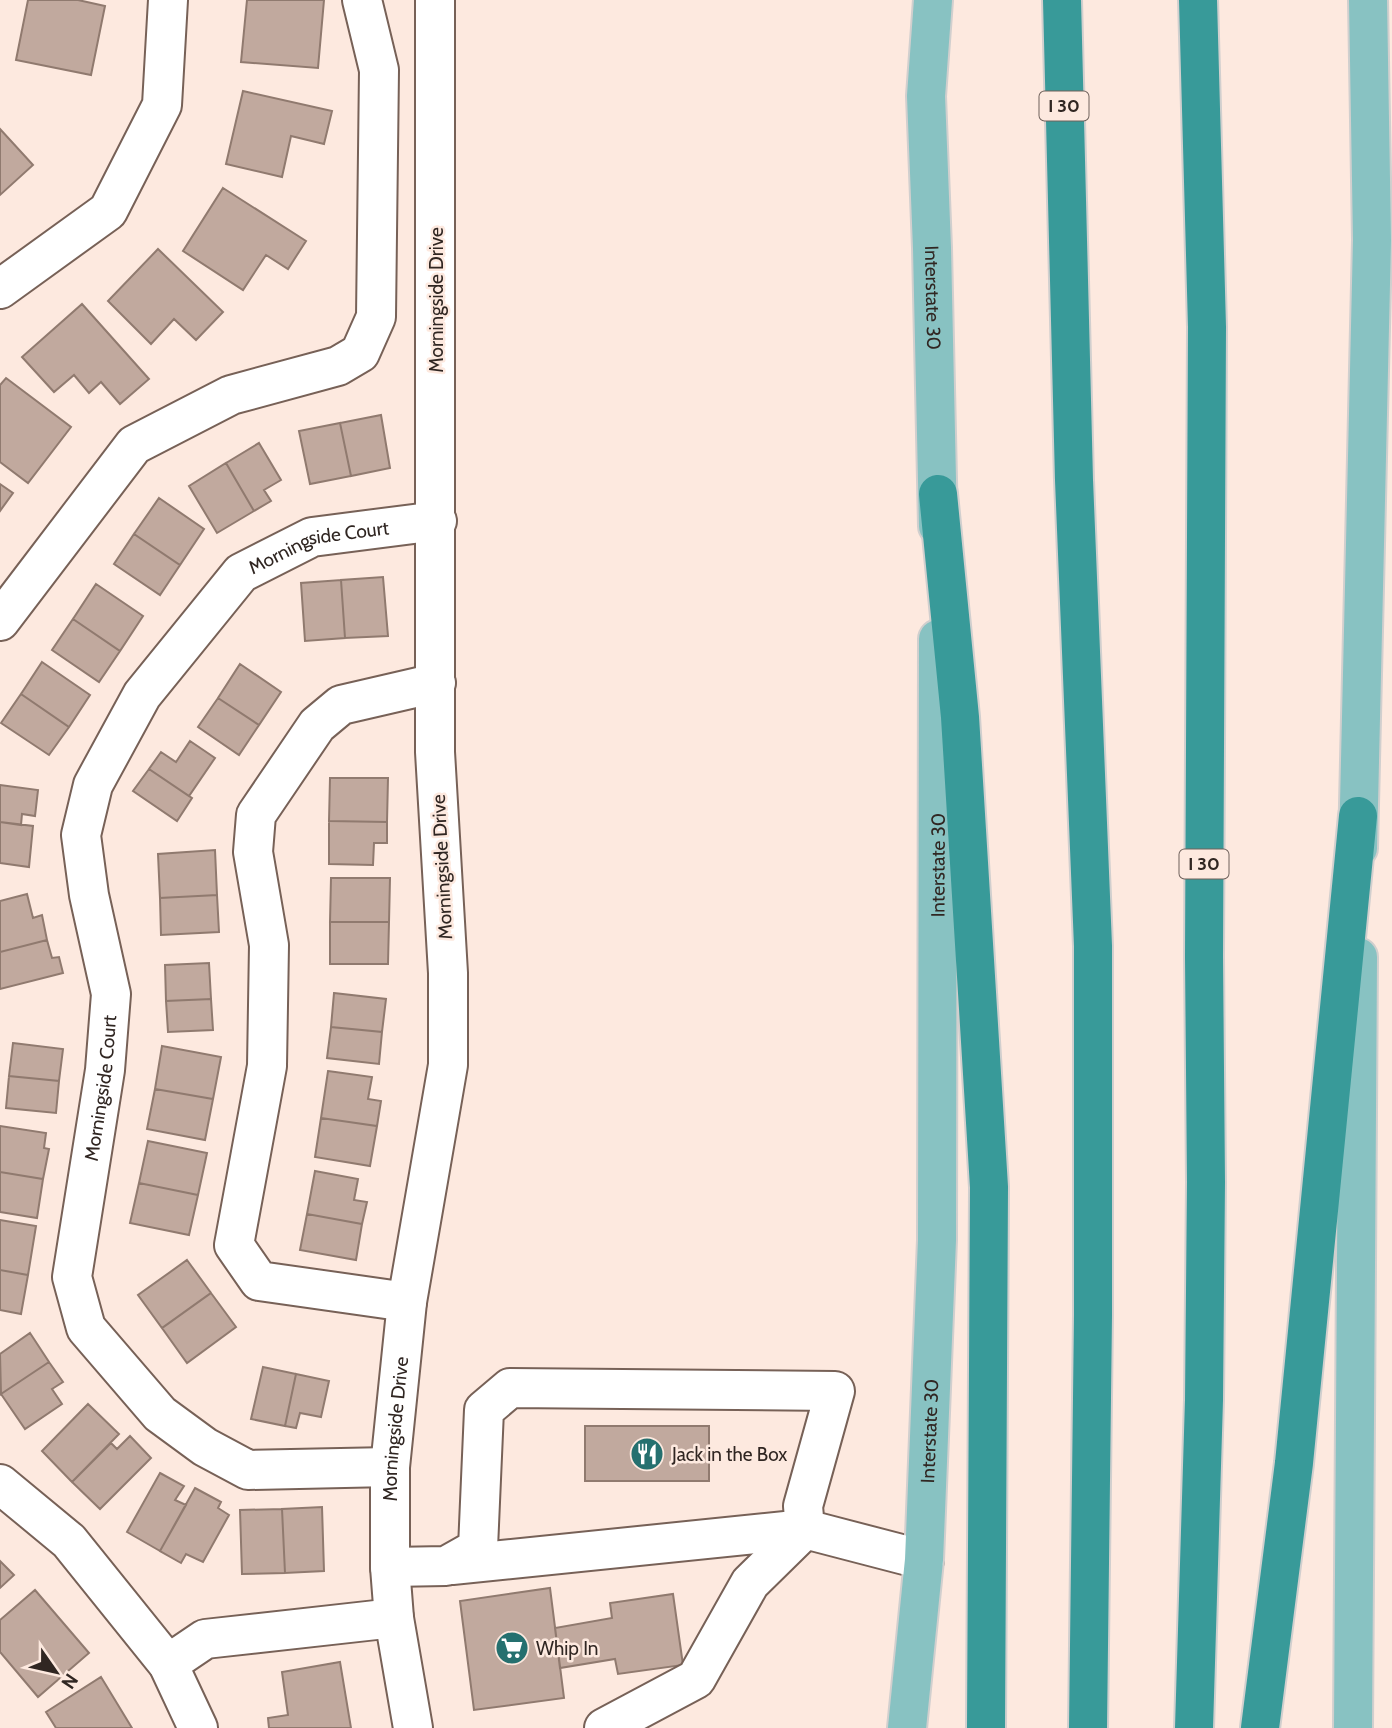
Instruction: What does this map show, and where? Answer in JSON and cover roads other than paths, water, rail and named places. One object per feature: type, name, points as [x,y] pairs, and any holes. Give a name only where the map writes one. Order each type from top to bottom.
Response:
[{"type":"highway","name":"I 30","points":[[1062,0],[1073,453],[1093,946],[1093,1315],[1088,1728]]},
{"type":"highway","name":"I 30","points":[[1194,1728],[1203,1441],[1206,1182],[1204,929],[1207,327],[1198,0]]},
{"type":"highway","points":[[938,494],[960,717],[989,1187],[986,1728]]},
{"type":"highway","points":[[1260,1728],[1294,1462],[1358,816]]},
{"type":"main road","name":"Interstate 30","points":[[908,1728],[924,1560],[937,1240],[938,494],[926,96],[933,0]]},
{"type":"main road","points":[[1353,1728],[1358,1211],[1358,816],[1372,240],[1368,0]]},
{"type":"main road","points":[[1372,240],[1381,275],[1392,287]]},
{"type":"main road","points":[[1368,438],[1392,396]]},
{"type":"street","points":[[0,289],[107,211],[162,105],[167,0]]},
{"type":"street","points":[[0,621],[134,445],[231,395],[338,366],[360,353],[376,317],[379,70],[362,0]]},
{"type":"street","name":"Morningside Drive","points":[[413,1728],[394,1618],[390,1567],[390,1467],[407,1302],[448,1065],[448,973],[435,752],[435,0]]},
{"type":"street","name":"Morningside Court","points":[[390,1467],[248,1471],[205,1447],[160,1414],[86,1328],[72,1277],[105,1070],[111,994],[89,895],[81,835],[93,785],[142,695],[240,573],[312,537],[437,521]]},
{"type":"street","points":[[407,1302],[259,1281],[233,1245],[267,1066],[269,945],[253,852],[256,815],[317,725],[341,705],[436,683]]},
{"type":"street","points":[[446,1566],[478,1548],[484,1410],[510,1388],[835,1391],[803,1506],[805,1529]]},
{"type":"street","points":[[0,1483],[69,1541],[168,1664],[198,1728]]},
{"type":"street","points":[[390,1567],[446,1566],[805,1529],[924,1560]]},
{"type":"street","points":[[604,1728],[696,1679],[750,1583],[805,1529]]},
{"type":"street","points":[[168,1664],[205,1639],[394,1618]]},
{"type":"place","name":"Jack in the Box","points":[[647,1454]]},
{"type":"place","name":"Whip In","points":[[512,1648]]}]
